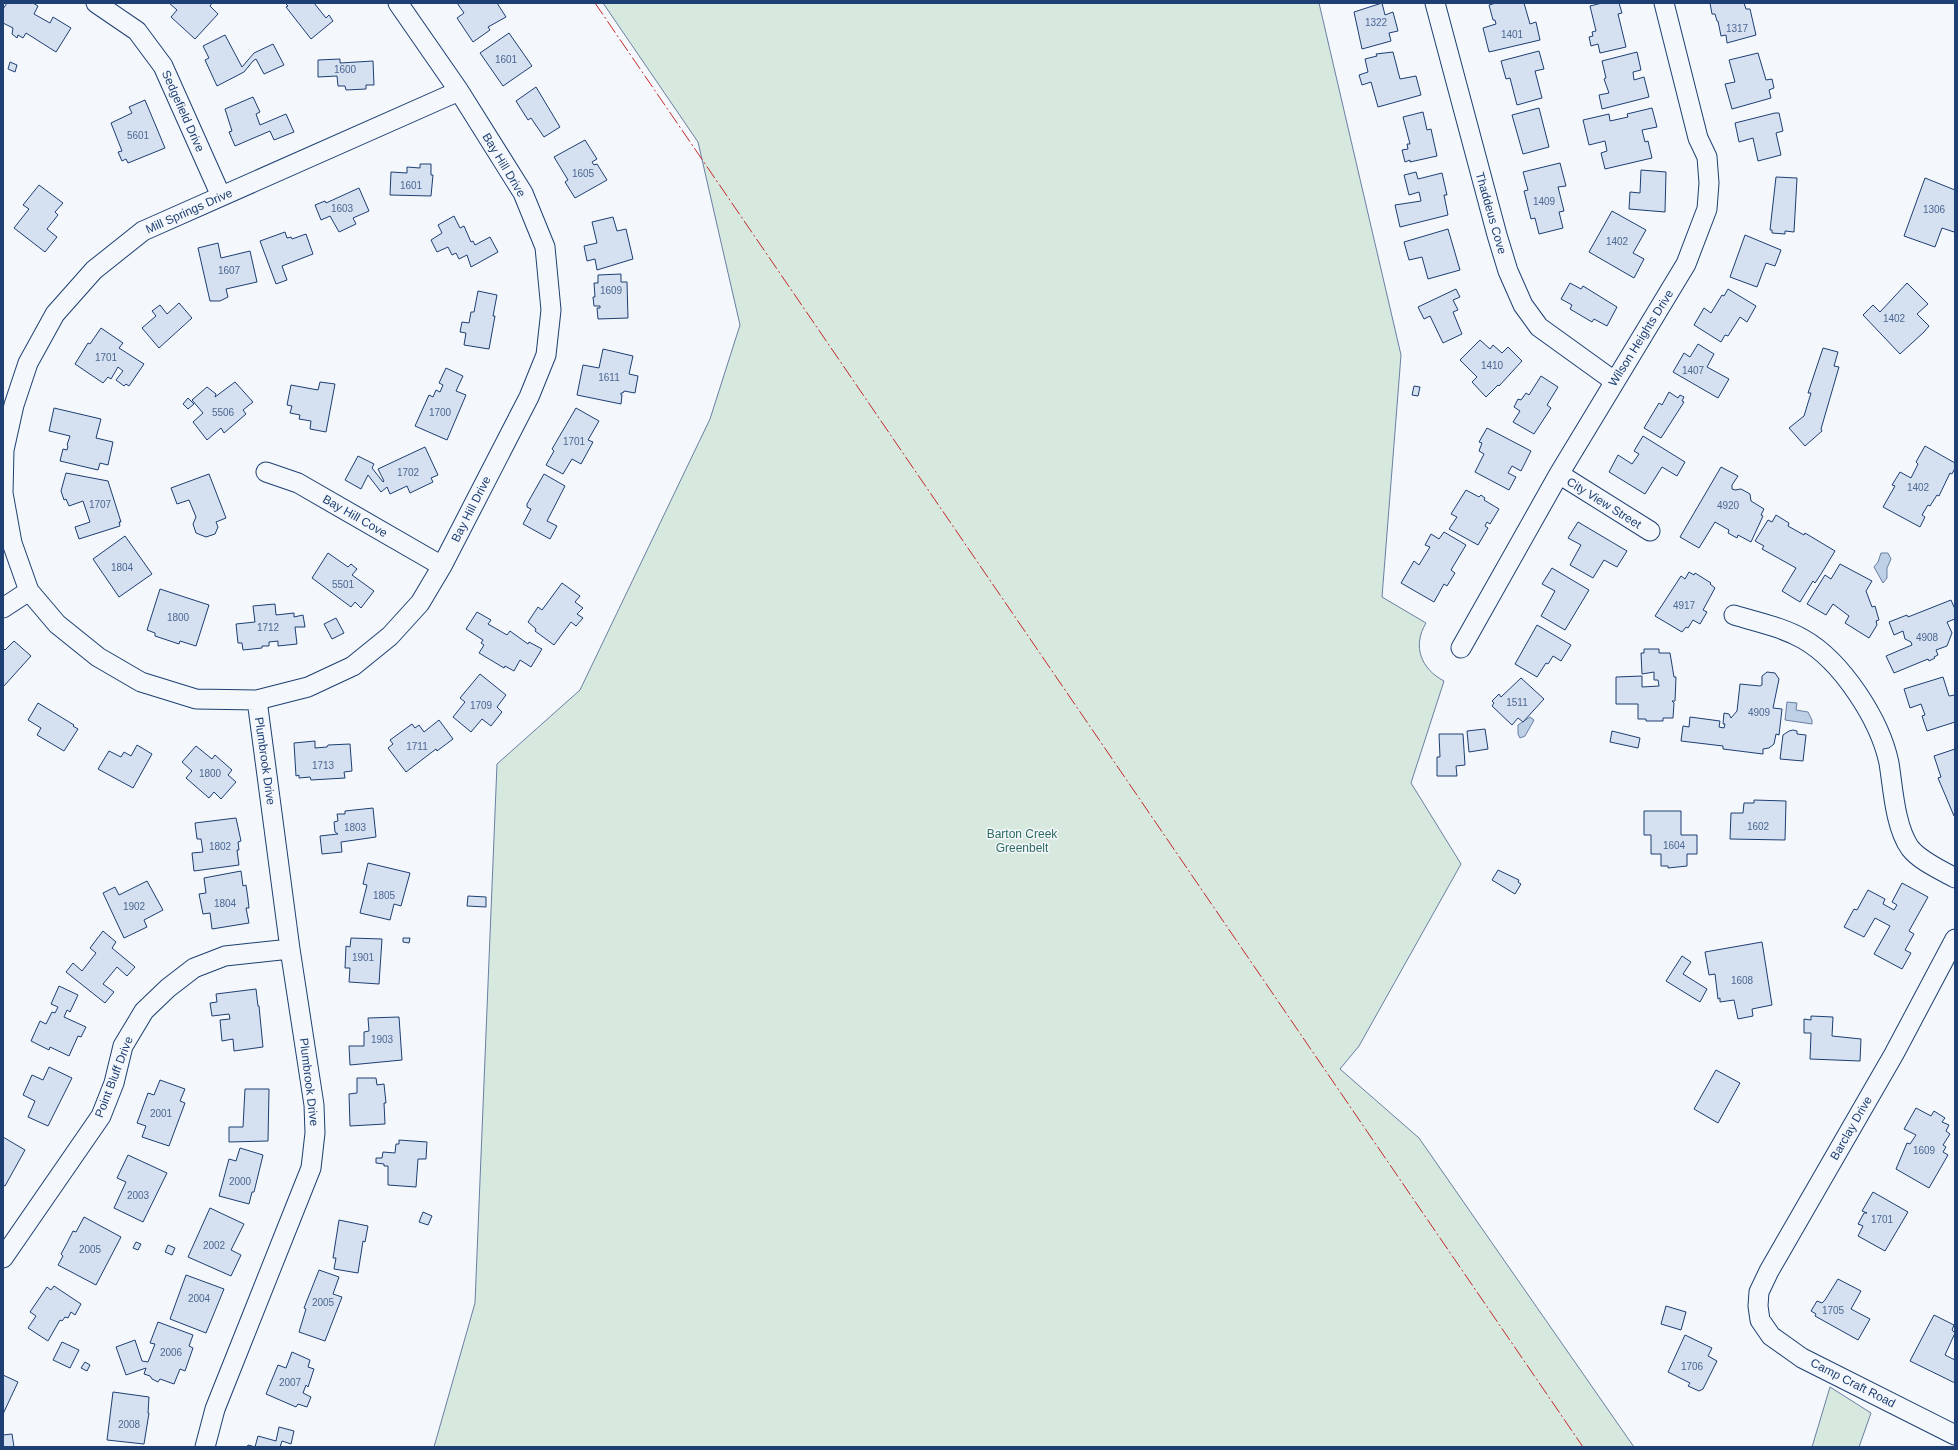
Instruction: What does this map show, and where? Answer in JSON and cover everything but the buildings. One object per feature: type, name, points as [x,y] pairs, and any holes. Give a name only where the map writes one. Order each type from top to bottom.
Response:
[{"type":"street","name":"Sedgefield Drive","points":[[96,3],[137,32],[163,66],[221,196]]},
{"type":"street","name":"Bay Hill Drive","points":[[29,591],[57,624],[98,657],[141,682],[196,699],[257,700],[308,687],[353,666],[390,636],[420,603],[442,566],[529,397],[546,355],[551,310],[545,247],[523,193],[459,91],[398,3]]},
{"type":"street","name":"Thaddeus Cove","points":[[1435,3],[1497,235],[1508,271],[1523,306],[1539,327],[1614,381]]},
{"type":"street","name":"Wilson Heights Drive","points":[[1461,648],[1559,474],[1686,264],[1707,209],[1709,183],[1707,157],[1698,138],[1664,3]]},
{"type":"street","name":"Mill Springs Drive","points":[[29,591],[12,543],[3,493],[4,450],[14,405],[28,363],[55,314],[94,270],[144,231],[459,91]]},
{"type":"street","name":"Bay Hill Cove","points":[[266,472],[298,483],[442,566]]},
{"type":"street","name":"City View Street","points":[[1559,474],[1650,531]]},
{"type":"street","points":[[3,608],[29,591]]},
{"type":"street","points":[[1734,615],[1771,625],[1803,639],[1833,662],[1850,682],[1863,702],[1887,757],[1904,837],[1916,854],[1955,878]]},
{"type":"street","name":"Plumbrook Drive","points":[[205,1447],[215,1409],[311,1168],[316,1133],[314,1105],[290,949],[257,700]]},
{"type":"street","name":"Barclay Drive","points":[[1760,1320],[1758,1306],[1759,1292],[1769,1271],[1894,1054],[1955,939]]},
{"type":"street","name":"Point Bluff Drive","points":[[3,1258],[101,1116],[114,1083],[123,1046],[144,1011],[168,988],[194,968],[225,956],[290,949]]},
{"type":"street","name":"Camp Craft Road","points":[[1760,1320],[1771,1336],[1802,1358],[1955,1435]]},
{"type":"green space","name":"Barton Creek Greenbelt","points":[[603,3],[1319,3],[1401,355],[1382,597],[1426,623],[1420,640],[1419,648],[1421,656],[1430,670],[1444,681],[1411,783],[1461,864],[1359,1046],[1340,1069],[1419,1138],[1634,1447],[434,1447],[475,1303],[497,764],[580,690],[710,419],[740,325],[698,142]]},
{"type":"green space","points":[[1830,1387],[1871,1413],[1859,1447],[1812,1447]]},
{"type":"water","points":[[1881,553],[1888,553],[1891,559],[1887,568],[1887,578],[1883,583],[1874,567],[1878,562]]},
{"type":"water","points":[[1787,702],[1797,703],[1796,710],[1808,712],[1812,720],[1812,724],[1785,720]]},
{"type":"water","points":[[1530,717],[1534,720],[1525,736],[1520,738],[1518,734],[1518,725]]},
{"type":"power","points":[[595,3],[1583,1447]]}]
